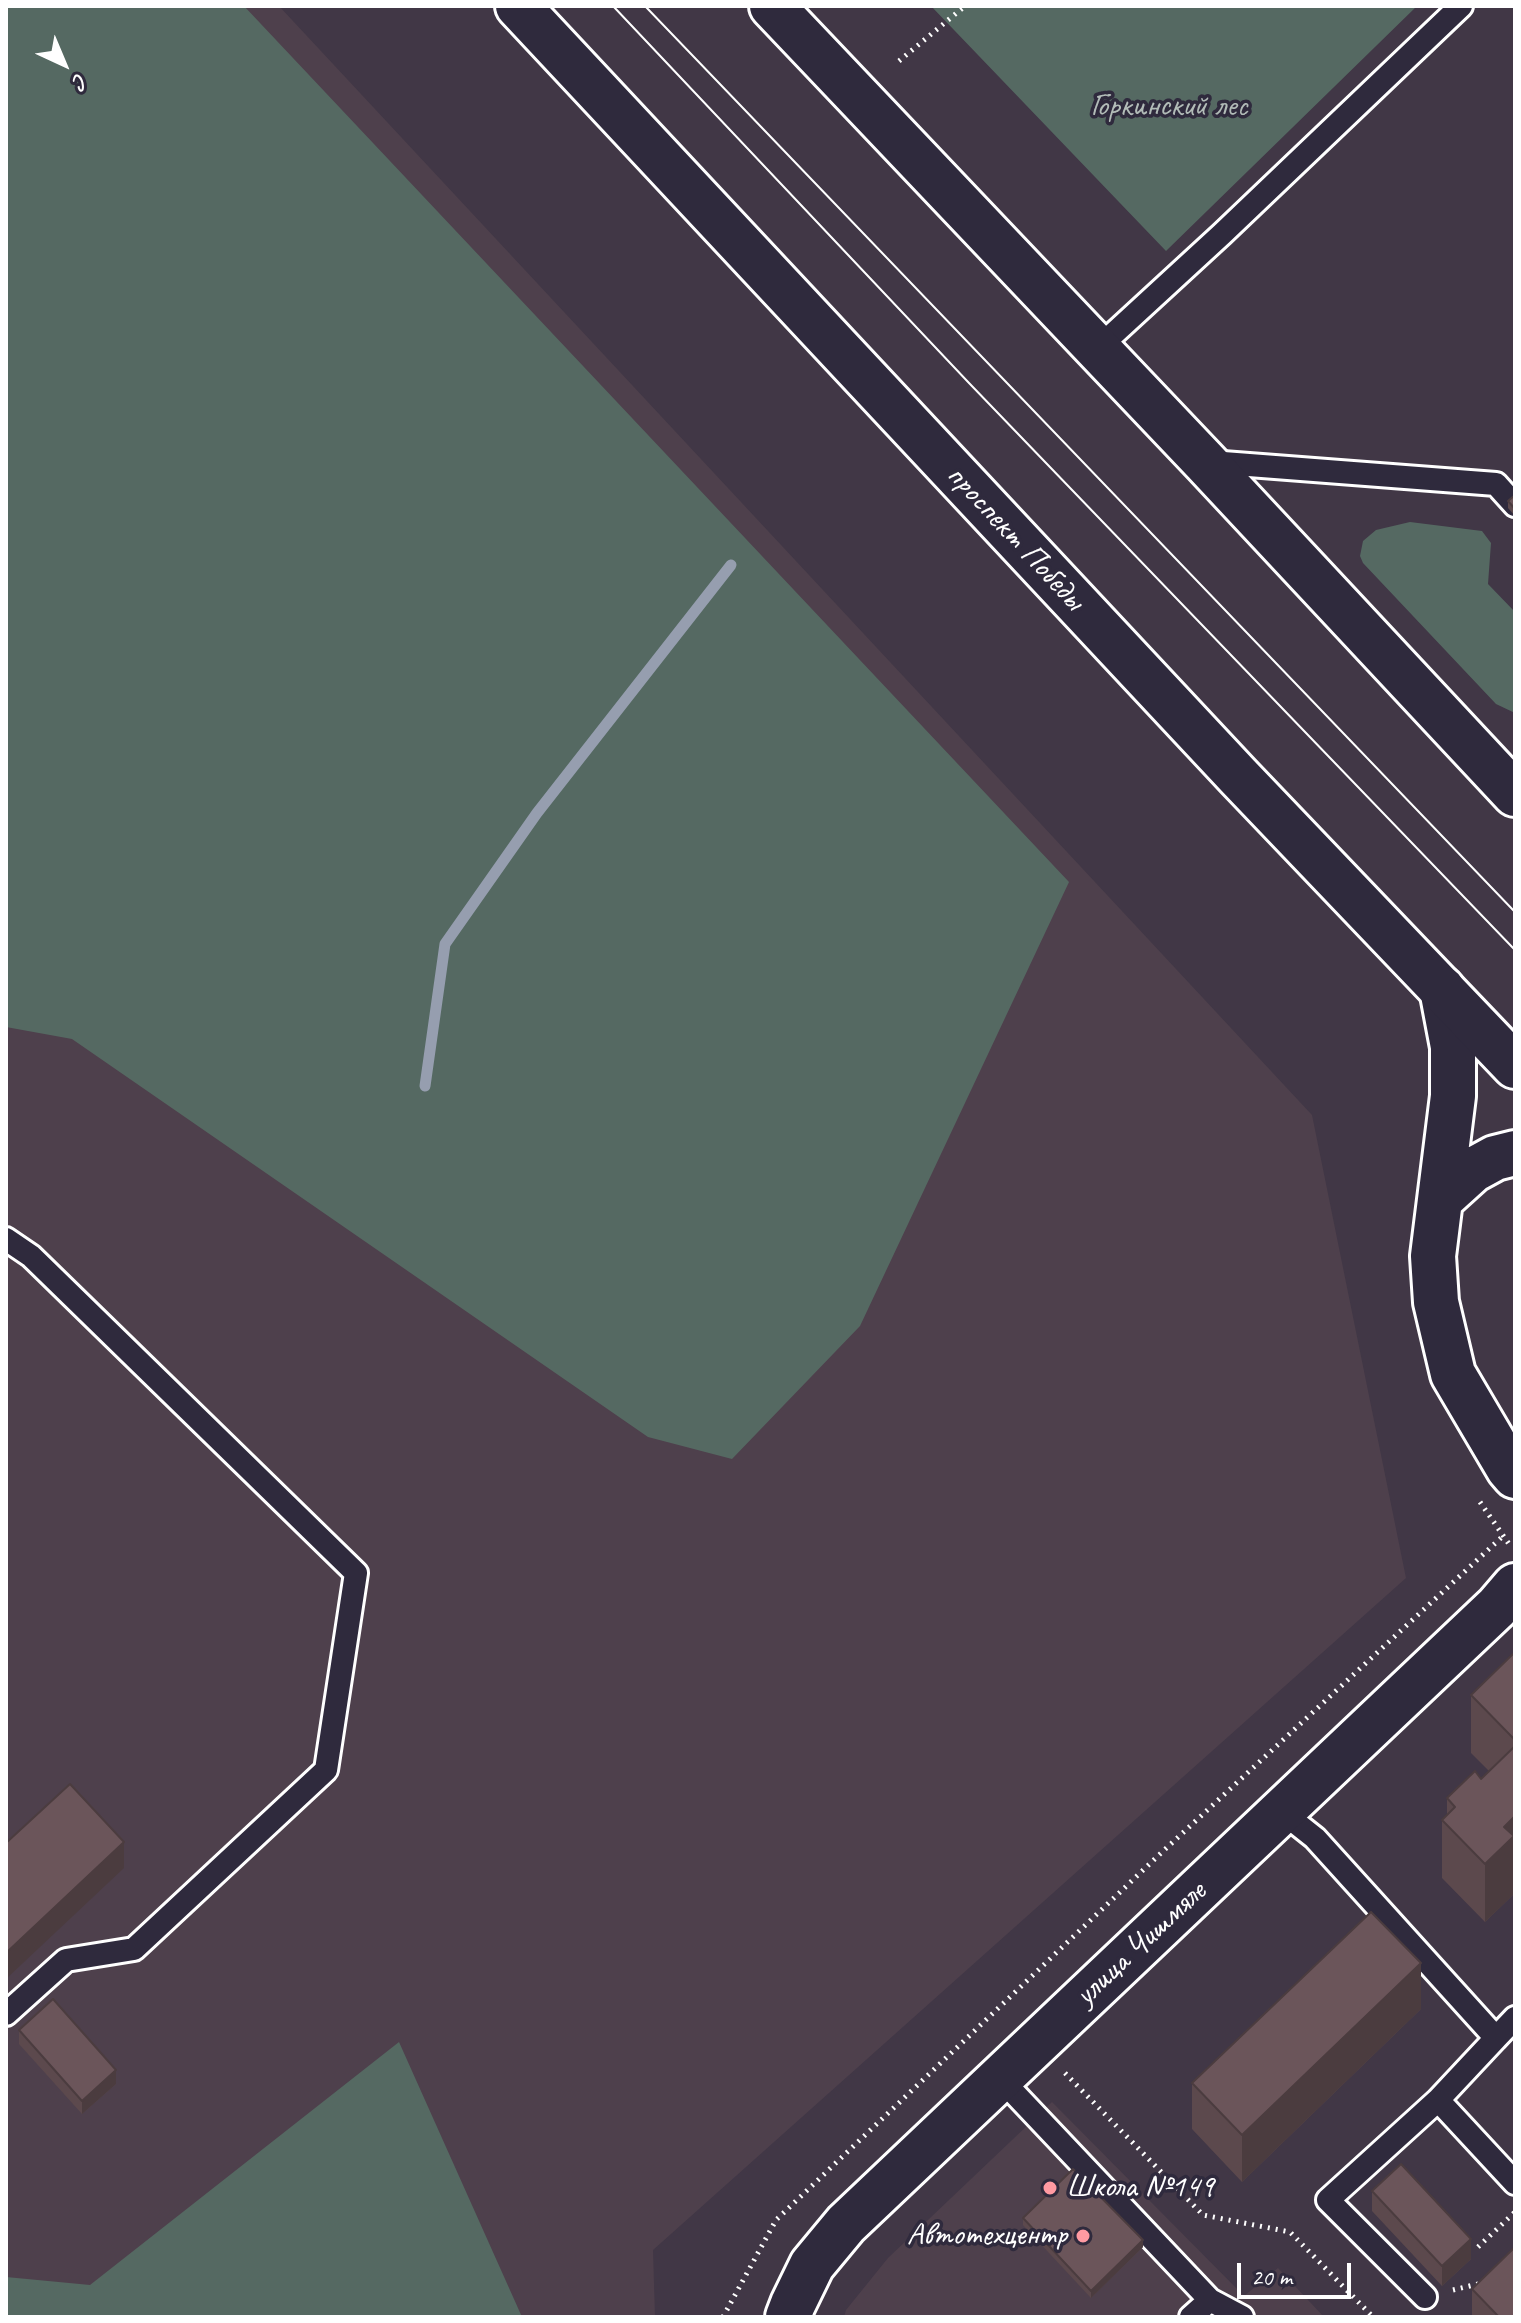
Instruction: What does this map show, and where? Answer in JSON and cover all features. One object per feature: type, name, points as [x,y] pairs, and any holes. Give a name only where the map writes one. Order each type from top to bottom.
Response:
[{"type":"main road","name":"проспект Победы","points":[[518,6],[1227,765],[1515,1066]]},
{"type":"main road","points":[[772,6],[1515,794]]},
{"type":"main road","points":[[1442,989],[1453,1047],[1453,1096],[1433,1256],[1436,1302],[1453,1374],[1515,1476]]},
{"type":"main road","points":[[1441,1199],[1473,1170],[1495,1158],[1515,1153]]},
{"type":"main road","name":"улица Чишмяле","points":[[788,2317],[812,2265],[846,2224],[1497,1607],[1515,1586]]},
{"type":"lane","points":[[1097,349],[1461,6]]},
{"type":"lane","points":[[1205,462],[1496,484],[1515,505]]},
{"type":"lane","points":[[6,1239],[31,1256],[356,1573],[326,1770],[134,1949],[66,1960],[6,2014]]},
{"type":"lane","points":[[1281,1811],[1315,1838],[1496,2038]]},
{"type":"lane","points":[[1425,2297],[1328,2200],[1438,2100],[1515,2018]]},
{"type":"lane","points":[[1000,2078],[1210,2300],[1242,2317]]},
{"type":"lane","points":[[1438,2100],[1515,2183]]},
{"type":"lane","points":[[1191,2317],[1210,2300]]},
{"type":"path","points":[[899,61],[965,6]]},
{"type":"path","points":[[723,2317],[776,2220],[1160,1854],[1503,1536]]},
{"type":"path","points":[[1064,2072],[1203,2215],[1290,2232],[1373,2317]]},
{"type":"path","points":[[1478,2247],[1515,2211]]},
{"type":"path","points":[[1425,2297],[1485,2282]]},
{"type":"shaded area","points":[[6,6],[279,6],[1312,1115],[1406,1578],[653,2250],[655,2317],[6,2317]]},
{"type":"shaded area","name":"Школа №149","points":[[1052,2102],[1244,2296],[1278,2268],[1324,2317],[844,2317],[846,2310],[888,2258]]},
{"type":"green space","points":[[6,6],[244,6],[1069,882],[860,1326],[732,1459],[648,1437],[72,1039],[6,1027]]},
{"type":"green space","name":"Горкинский лес","points":[[931,6],[1417,6],[1166,251]]},
{"type":"green space","points":[[1410,522],[1482,531],[1491,543],[1488,584],[1515,612],[1515,713],[1496,704],[1363,563],[1360,556],[1363,541],[1376,530]]},
{"type":"green space","points":[[399,2042],[522,2317],[6,2317],[6,2277],[90,2285]]},
{"type":"building","points":[[1515,495],[1515,509],[1508,501]]},
{"type":"building","points":[[1515,1652],[1515,1740],[1471,1695]]},
{"type":"building","points":[[1515,1746],[1515,1816],[1504,1827],[1514,1836],[1485,1864],[1442,1820],[1455,1807],[1447,1798],[1475,1771],[1481,1779]]},
{"type":"building","points":[[70,1784],[124,1842],[6,1953],[6,1843]]},
{"type":"building","points":[[1371,1912],[1421,1963],[1242,2135],[1192,2083]]},
{"type":"building","points":[[53,1999],[116,2070],[82,2101],[19,2030]]},
{"type":"building","points":[[1401,2164],[1471,2239],[1442,2266],[1372,2191]]},
{"type":"building","name":"Автотехцентр","points":[[1073,2169],[1143,2240],[1091,2291],[1023,2218]]},
{"type":"building","points":[[1515,2247],[1515,2317],[1499,2317],[1472,2289]]},
{"type":"waterway","points":[[425,1086],[445,944],[537,813],[731,565]]},
{"type":"tram line","points":[[613,6],[969,383],[1515,950]]},
{"type":"tram line","points":[[645,6],[1515,912]]},
{"type":"place","name":"Школа №149","points":[[1050,2188]]},
{"type":"place","name":"Автотехцентр","points":[[1083,2236]]}]
